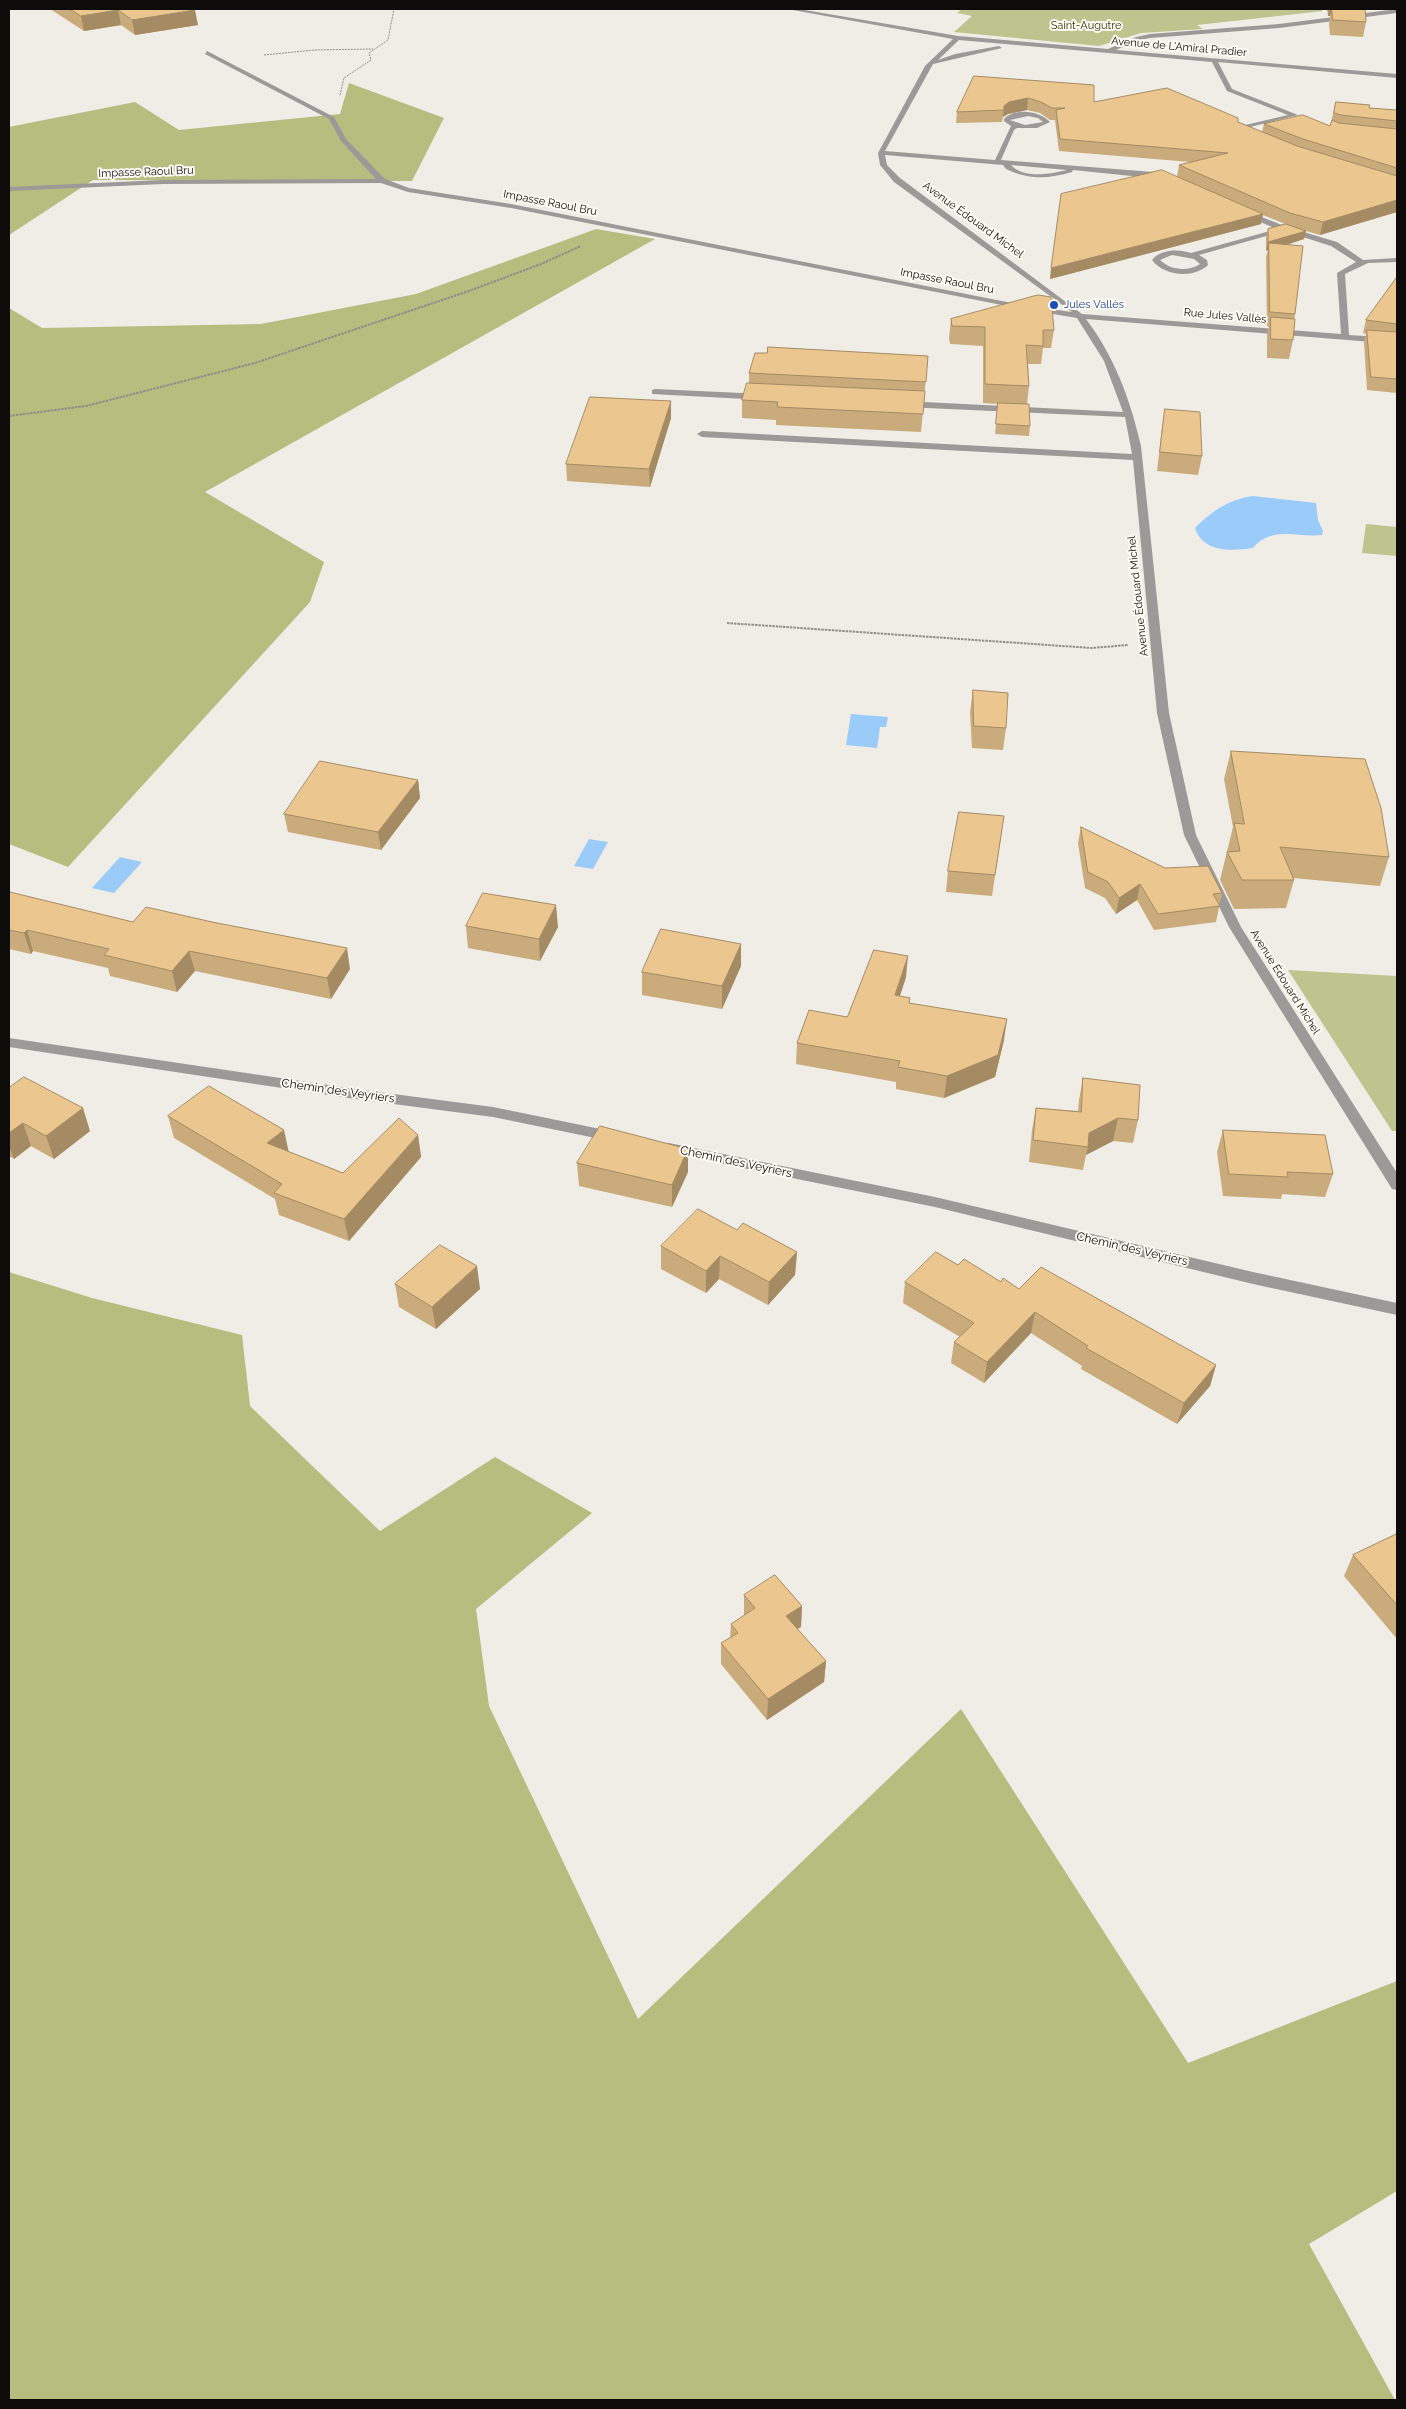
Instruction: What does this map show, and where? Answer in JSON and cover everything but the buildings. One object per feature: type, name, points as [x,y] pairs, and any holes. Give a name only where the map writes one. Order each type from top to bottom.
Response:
[{"type":"street","name":"Avenue de L'Amiral Pradier","points":[[790,9],[958,38],[1397,76]]},
{"type":"street","points":[[1109,51],[1138,38],[1150,36],[1279,26],[1397,11]]},
{"type":"street","points":[[934,34],[945,27]]},
{"type":"street","points":[[958,38],[928,66],[881,153],[1153,174],[1177,182]]},
{"type":"street","points":[[928,66],[955,56],[1024,45]]},
{"type":"street","points":[[207,53],[332,118],[344,140],[355,154],[382,180]]},
{"type":"street","points":[[1214,60],[1229,90],[1303,118]]},
{"type":"street","points":[[996,162],[1011,129],[1015,126],[1035,127],[1044,124],[1047,120],[1028,114],[1007,118],[1007,122],[1015,126]]},
{"type":"street","points":[[1252,138],[1239,131],[1239,128],[1294,115]]},
{"type":"street","name":"Avenue Édouard Michel","points":[[881,153],[884,165],[897,180],[1060,299],[1080,316],[1120,386],[1130,415],[1137,457],[1163,712],[1190,835],[1235,927],[1397,1185]]},
{"type":"street","points":[[1006,162],[1008,168],[1020,174],[1040,178],[1080,168]]},
{"type":"street","name":"Impasse Raoul Bru","points":[[9,189],[163,182],[382,180],[408,190],[511,206],[1022,307],[1080,316]]},
{"type":"street","points":[[202,189],[408,190]]},
{"type":"street","points":[[1240,210],[1284,229],[1334,244],[1362,262]]},
{"type":"street","points":[[1191,255],[1202,259],[1204,265],[1197,269],[1175,270],[1162,266],[1156,260],[1161,255],[1191,255],[1284,229]]},
{"type":"street","points":[[1345,337],[1341,273],[1349,267],[1362,262],[1377,259],[1397,260]]},
{"type":"street","name":"Rue Jules Vallès","points":[[1080,316],[1397,341]]},
{"type":"street","points":[[655,392],[774,398]]},
{"type":"street","points":[[892,403],[1130,415]]},
{"type":"street","points":[[702,434],[1137,457]]},
{"type":"street","name":"Chemin des Veyriers","points":[[9,1042],[346,1093],[493,1112],[627,1140]]},
{"type":"street","name":"Chemin des Veyriers","points":[[656,1145],[934,1202],[1253,1278],[1397,1309]]},
{"type":"path","points":[[332,118],[344,78],[371,60],[369,53],[388,40],[394,9]]},
{"type":"path","points":[[224,62],[305,50],[373,49]]},
{"type":"path","points":[[9,416],[86,406],[255,363],[541,264],[619,228]]},
{"type":"path","points":[[727,623],[1092,648],[1121,645],[1156,646]]},
{"type":"green space","name":"Saint-Augutre","points":[[962,9],[1319,9],[1323,11],[1197,25],[1203,29],[1141,33],[1099,46],[954,32],[972,16],[957,13]]},
{"type":"green space","points":[[349,83],[444,118],[412,181],[93,180],[9,235],[9,127],[135,102],[179,130],[340,114]]},
{"type":"green space","points":[[596,229],[655,239],[205,492],[324,562],[310,602],[68,867],[9,844],[9,308],[42,328],[261,324],[416,294]]},
{"type":"green space","points":[[1366,524],[1397,527],[1397,556],[1362,553]]},
{"type":"green space","points":[[1288,970],[1397,976],[1397,1131],[1392,1131]]},
{"type":"green space","points":[[9,1272],[92,1298],[242,1335],[250,1406],[380,1531],[495,1457],[592,1513],[476,1609],[489,1706],[638,2019],[961,1709],[1188,2063],[1397,1981],[1397,2191],[1309,2244],[1395,2400],[9,2400]]},
{"type":"water","points":[[1253,496],[1316,503],[1318,520],[1323,531],[1322,535],[1277,535],[1260,541],[1253,548],[1236,550],[1211,546],[1204,542],[1195,528],[1214,511],[1236,500]]},
{"type":"water","points":[[851,714],[888,717],[886,727],[880,727],[877,748],[846,745]]},
{"type":"water","points":[[589,839],[608,842],[593,869],[574,866]]},
{"type":"water","points":[[120,857],[142,862],[114,893],[92,888]]},
{"type":"place","name":"Jules Vallès","points":[[1054,305]]}]
